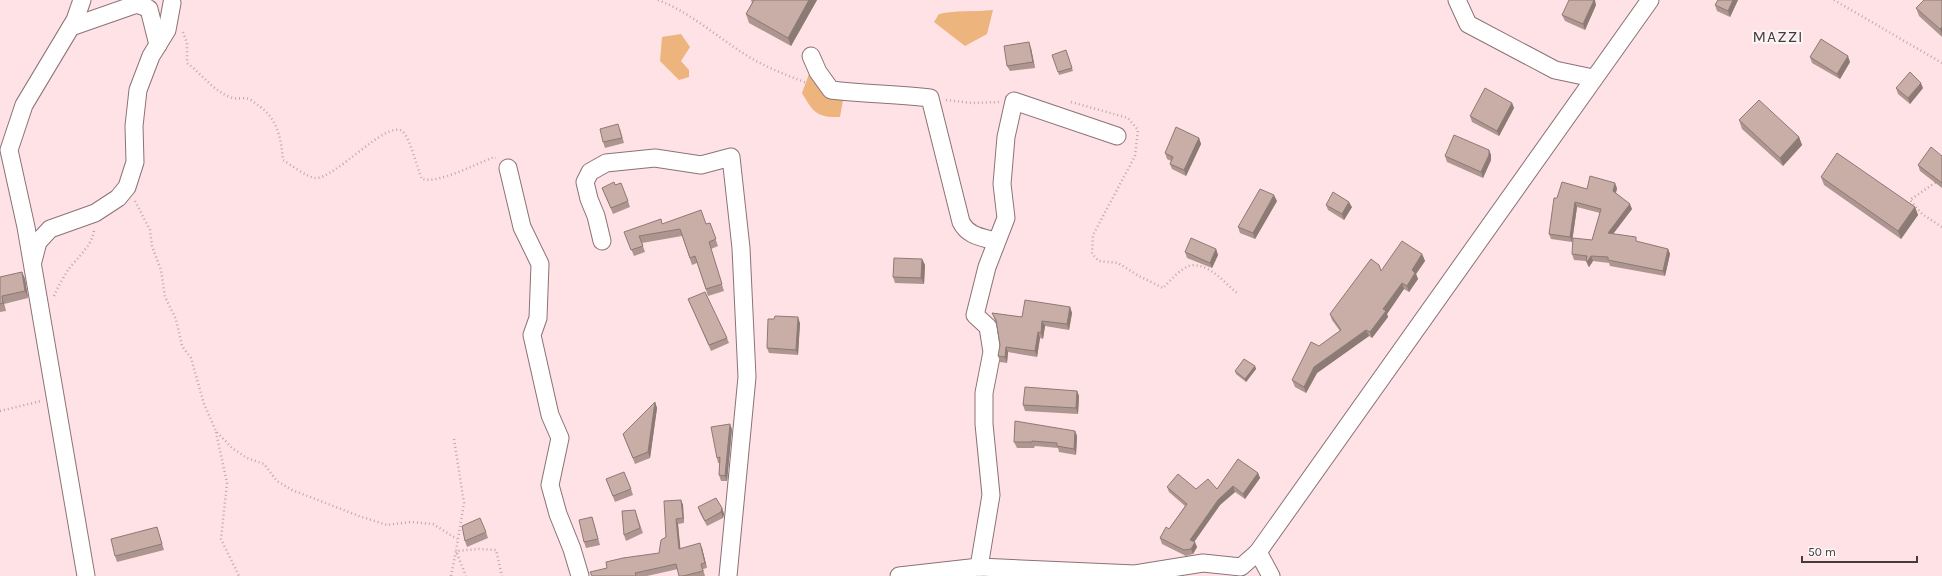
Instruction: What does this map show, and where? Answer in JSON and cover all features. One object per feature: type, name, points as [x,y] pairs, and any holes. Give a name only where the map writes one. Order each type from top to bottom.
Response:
[{"type":"street","points":[[82,0],[71,27],[24,105],[5,157],[32,265],[86,576]]},
{"type":"street","points":[[1457,0],[1468,24],[1555,70],[1592,78]]},
{"type":"street","points":[[899,576],[979,567],[1135,574],[1203,563],[1241,571],[1258,552],[1592,78],[1650,0]]},
{"type":"street","points":[[71,27],[137,4],[159,2]]},
{"type":"street","points":[[32,265],[38,242],[50,229],[95,213],[118,198],[127,187],[135,162],[134,126],[138,90],[151,56],[166,30],[159,2]]},
{"type":"street","points":[[158,45],[149,9],[159,2]]},
{"type":"street","points":[[811,56],[818,72],[831,90],[866,94],[897,94],[930,98],[961,222],[970,234],[995,241]]},
{"type":"street","points":[[979,567],[991,495],[984,424],[984,393],[992,352],[988,327],[975,315],[995,241],[1006,218],[1002,184],[1006,137],[1014,101],[1118,136]]},
{"type":"street","points":[[602,241],[585,182],[590,172],[606,163],[655,158],[701,165],[731,157],[741,248],[747,377],[728,576]]},
{"type":"street","points":[[508,168],[522,227],[540,264],[538,318],[532,335],[550,415],[560,438],[550,485],[558,514],[572,548],[580,576]]},
{"type":"street","points":[[1258,552],[1271,576]]},
{"type":"path","points":[[658,0],[672,5],[746,55],[770,68],[809,84],[831,90]]},
{"type":"path","points":[[1834,0],[1942,63]]},
{"type":"path","points":[[182,30],[187,43],[187,63],[198,71],[207,84],[231,98],[248,98],[264,110],[277,126],[282,144],[283,160],[314,178],[326,177],[363,148],[391,132],[399,130],[403,132],[407,138],[422,179],[432,180],[444,177],[492,158],[500,159],[508,168]]},
{"type":"path","points":[[930,98],[972,103],[1014,101]]},
{"type":"path","points":[[1066,100],[1128,118],[1138,130],[1135,156],[1092,235],[1092,254],[1099,261],[1118,262],[1139,276],[1163,288],[1174,277],[1189,266],[1205,267],[1237,293]]},
{"type":"path","points":[[1942,178],[1910,200],[1922,214],[1942,227]]},
{"type":"path","points":[[127,187],[150,230],[152,246],[161,270],[165,298],[176,319],[182,346],[191,358],[204,404],[216,431],[227,483],[221,539],[239,576]]},
{"type":"path","points":[[53,297],[68,271],[94,234],[95,213]]},
{"type":"path","points":[[0,411],[55,398]]},
{"type":"path","points":[[216,431],[232,448],[247,458],[264,464],[277,481],[292,490],[359,516],[387,525],[410,522],[433,524],[457,539]]},
{"type":"path","points":[[451,576],[464,503],[454,439]]},
{"type":"path","points":[[456,551],[479,549],[496,550],[502,576]]},
{"type":"path","points":[[456,551],[466,576]]},
{"type":"shaded area","points":[[993,10],[987,34],[965,46],[934,22],[939,14]]},
{"type":"shaded area","points":[[681,34],[690,47],[681,61],[689,70],[689,77],[679,80],[660,61],[662,37]]},
{"type":"shaded area","points":[[816,63],[825,67],[843,100],[840,117],[821,115],[816,112],[809,105],[802,93],[809,74]]},
{"type":"building","points":[[754,0],[809,0],[788,38],[746,14]]},
{"type":"building","points":[[1569,0],[1594,0],[1583,24],[1562,15]]},
{"type":"building","points":[[1718,0],[1733,0],[1728,11],[1715,5]]},
{"type":"building","points":[[1924,0],[1942,0],[1942,27],[1940,29],[1916,8]]},
{"type":"building","points":[[1821,39],[1848,56],[1837,74],[1810,57]]},
{"type":"building","points":[[1029,42],[1033,62],[1007,66],[1004,46]]},
{"type":"building","points":[[1066,50],[1072,68],[1058,72],[1052,55]]},
{"type":"building","points":[[1910,72],[1921,83],[1908,98],[1896,88]]},
{"type":"building","points":[[1485,88],[1512,103],[1497,131],[1470,116]]},
{"type":"building","points":[[1759,100],[1799,137],[1780,158],[1739,120]]},
{"type":"building","points":[[618,124],[622,138],[603,142],[600,129]]},
{"type":"building","points":[[1176,127],[1199,138],[1184,170],[1170,164],[1173,157],[1165,153]]},
{"type":"building","points":[[1454,135],[1489,150],[1489,155],[1481,172],[1445,156]]},
{"type":"building","points":[[1931,147],[1942,156],[1942,183],[1918,165]]},
{"type":"building","points":[[1837,153],[1915,207],[1898,231],[1821,177]]},
{"type":"building","points":[[1590,176],[1615,183],[1613,191],[1630,204],[1608,233],[1636,237],[1636,241],[1668,249],[1663,271],[1608,260],[1608,257],[1591,256],[1587,262],[1587,256],[1572,254],[1573,238],[1592,240],[1601,209],[1575,202],[1570,237],[1549,234],[1554,198],[1557,198],[1562,182],[1587,189]]},
{"type":"building","points":[[614,182],[615,185],[621,183],[628,201],[611,208],[602,188]]},
{"type":"building","points":[[1260,189],[1274,195],[1253,233],[1238,227]]},
{"type":"building","points":[[1333,192],[1349,202],[1342,214],[1326,205]]},
{"type":"building","points":[[701,210],[706,224],[710,223],[716,239],[709,242],[722,284],[706,289],[695,256],[690,258],[680,229],[639,236],[643,246],[631,250],[624,232],[661,219],[662,224]]},
{"type":"building","points":[[1191,238],[1216,249],[1210,263],[1185,252]]},
{"type":"building","points":[[1402,241],[1422,254],[1412,270],[1415,273],[1407,286],[1402,283],[1383,309],[1386,311],[1370,332],[1366,330],[1314,367],[1304,387],[1292,380],[1311,342],[1319,346],[1341,330],[1330,314],[1371,259],[1379,265],[1381,271]]},
{"type":"building","points":[[894,258],[922,259],[921,278],[893,277]]},
{"type":"building","points":[[22,272],[25,291],[2,296],[3,303],[0,304],[0,277]]},
{"type":"building","points":[[705,292],[727,338],[709,345],[688,299]]},
{"type":"building","points":[[1025,300],[1070,307],[1067,324],[1042,321],[1041,333],[1038,332],[1035,351],[1006,347],[1005,357],[998,356],[1000,345],[996,320],[992,313],[1022,317]]},
{"type":"building","points":[[775,316],[798,317],[796,350],[767,348],[768,319],[774,319]]},
{"type":"building","points":[[1244,359],[1255,366],[1245,379],[1235,371]]},
{"type":"building","points":[[1025,387],[1077,391],[1076,408],[1023,405]]},
{"type":"building","points":[[655,402],[648,452],[633,458],[623,434]]},
{"type":"building","points":[[1015,421],[1075,431],[1074,449],[1057,446],[1057,443],[1032,441],[1014,442]]},
{"type":"building","points":[[730,424],[725,476],[719,475],[720,457],[717,458],[711,427]]},
{"type":"building","points":[[1238,459],[1258,473],[1243,494],[1233,486],[1218,500],[1190,540],[1195,542],[1191,549],[1184,550],[1160,538],[1166,527],[1169,529],[1187,504],[1167,487],[1178,474],[1196,489],[1208,479],[1217,489]]},
{"type":"building","points":[[624,472],[631,489],[613,496],[606,479]]},
{"type":"building","points":[[716,498],[722,508],[721,512],[705,521],[698,507]]},
{"type":"building","points":[[681,500],[683,518],[676,519],[679,549],[700,543],[705,563],[701,564],[703,571],[679,576],[676,564],[635,573],[636,576],[592,576],[590,572],[607,568],[606,562],[659,553],[661,540],[666,537],[664,501]]},
{"type":"building","points":[[635,510],[640,528],[624,535],[622,511]]},
{"type":"building","points":[[592,517],[598,539],[584,542],[579,520]]},
{"type":"building","points":[[480,518],[486,532],[465,541],[462,526]]},
{"type":"building","points":[[157,527],[162,544],[115,556],[111,539]]},
{"type":"district","name":"MAZZI","points":[[1778,36]]}]
